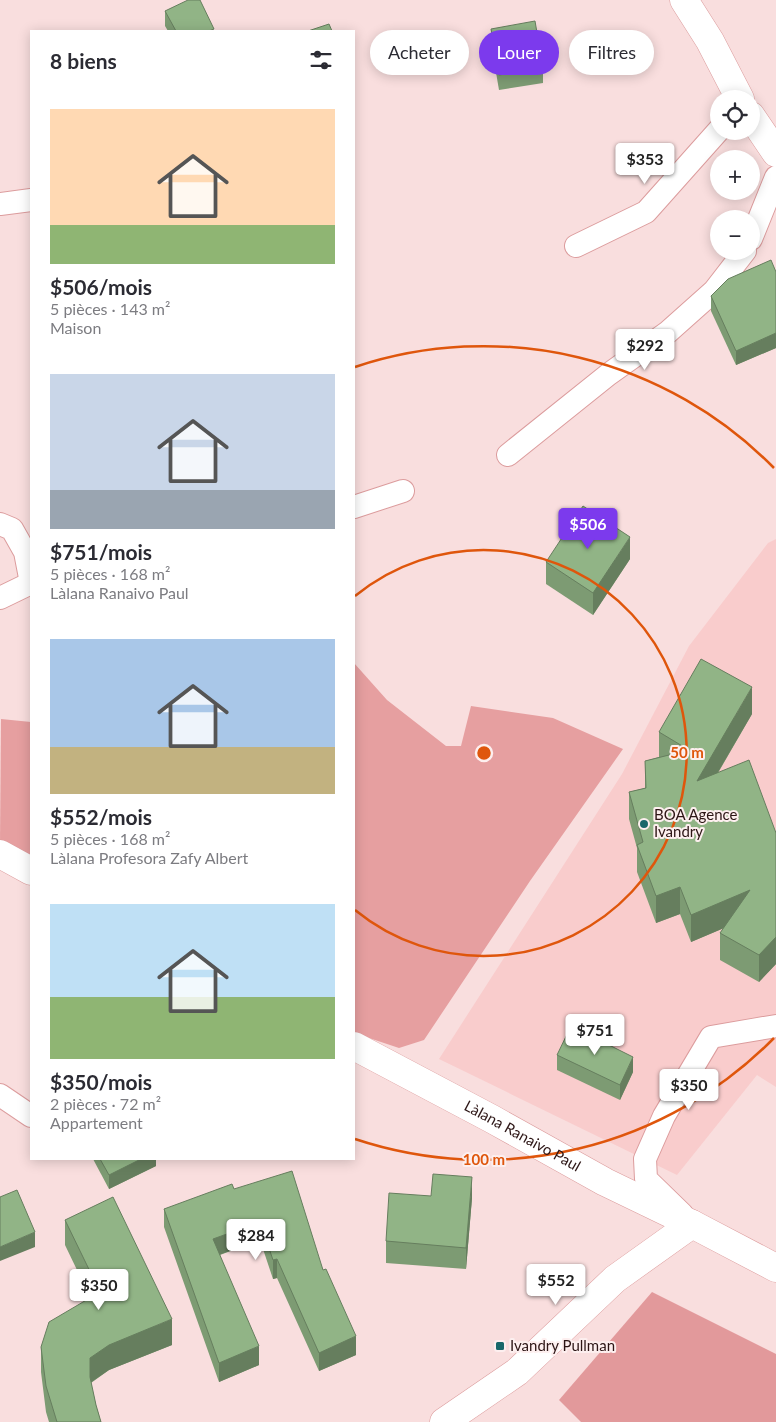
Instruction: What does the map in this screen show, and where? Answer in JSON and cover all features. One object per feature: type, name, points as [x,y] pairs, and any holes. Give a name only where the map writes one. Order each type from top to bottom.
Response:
[{"type":"street","points":[[684,0],[710,41],[735,90]]},
{"type":"street","points":[[760,127],[774,145]]},
{"type":"street","points":[[576,246],[646,212],[710,140]]},
{"type":"street","points":[[760,216],[776,177]]},
{"type":"street","points":[[0,204],[30,200]]},
{"type":"street","points":[[508,455],[609,374],[668,332],[714,291],[738,260]]},
{"type":"street","points":[[355,507],[403,492]]},
{"type":"street","points":[[0,524],[12,529],[25,552],[30,578]]},
{"type":"street","points":[[0,598],[30,583]]},
{"type":"street","points":[[0,854],[30,870]]},
{"type":"street","points":[[444,1422],[517,1372],[615,1279],[692,1224],[646,1178],[644,1159],[664,1116],[711,1037],[776,1026]]},
{"type":"street","name":"Làlana Ranaivo Paul","points":[[355,1047],[492,1119],[605,1182],[692,1224],[776,1268]]},
{"type":"street","points":[[0,1095],[30,1115]]},
{"type":"shaded area","points":[[776,539],[776,1087],[757,1075],[677,1175],[439,1059],[622,774],[689,646],[768,543]]},
{"type":"shaded area","points":[[355,664],[387,700],[446,746],[461,746],[471,706],[553,718],[623,749],[530,881],[424,1040],[399,1048],[355,1033]]},
{"type":"shaded area","points":[[1,719],[30,722],[30,861],[0,844]]},
{"type":"shaded area","points":[[652,1292],[776,1354],[776,1422],[581,1422],[559,1400]]},
{"type":"building","points":[[188,0],[200,0],[214,29],[175,30],[165,11]]},
{"type":"building","points":[[535,21],[537,30],[491,30]]},
{"type":"building","points":[[329,24],[332,30],[311,30]]},
{"type":"building","points":[[771,260],[776,272],[776,333],[736,351],[711,296],[728,279]]},
{"type":"building","points":[[583,506],[630,537],[593,593],[546,562]]},
{"type":"building","points":[[701,659],[752,687],[697,781],[749,760],[776,833],[776,937],[759,955],[720,933],[750,890],[691,915],[680,887],[656,896],[637,845],[643,842],[629,792],[646,788],[645,761],[689,750],[659,732]]},
{"type":"building","points":[[571,1026],[633,1057],[620,1085],[557,1055]]},
{"type":"building","points":[[101,1160],[139,1160],[109,1175]]},
{"type":"building","points":[[292,1171],[323,1270],[326,1269],[356,1336],[319,1353],[277,1259],[273,1260],[260,1222],[213,1239],[259,1346],[219,1363],[164,1209],[232,1184],[234,1189]]},
{"type":"building","points":[[433,1174],[472,1177],[466,1248],[386,1241],[389,1193],[431,1196]]},
{"type":"building","points":[[17,1190],[35,1232],[0,1247],[0,1197]]},
{"type":"building","points":[[113,1197],[172,1319],[109,1345],[90,1358],[90,1377],[101,1422],[57,1422],[46,1386],[41,1347],[49,1322],[100,1292],[65,1220]]},
{"type":"place","name":"BOA Agence Ivandry","points":[[644,824]]},
{"type":"place","name":"Ivandry Pullman","points":[[500,1346]]}]
